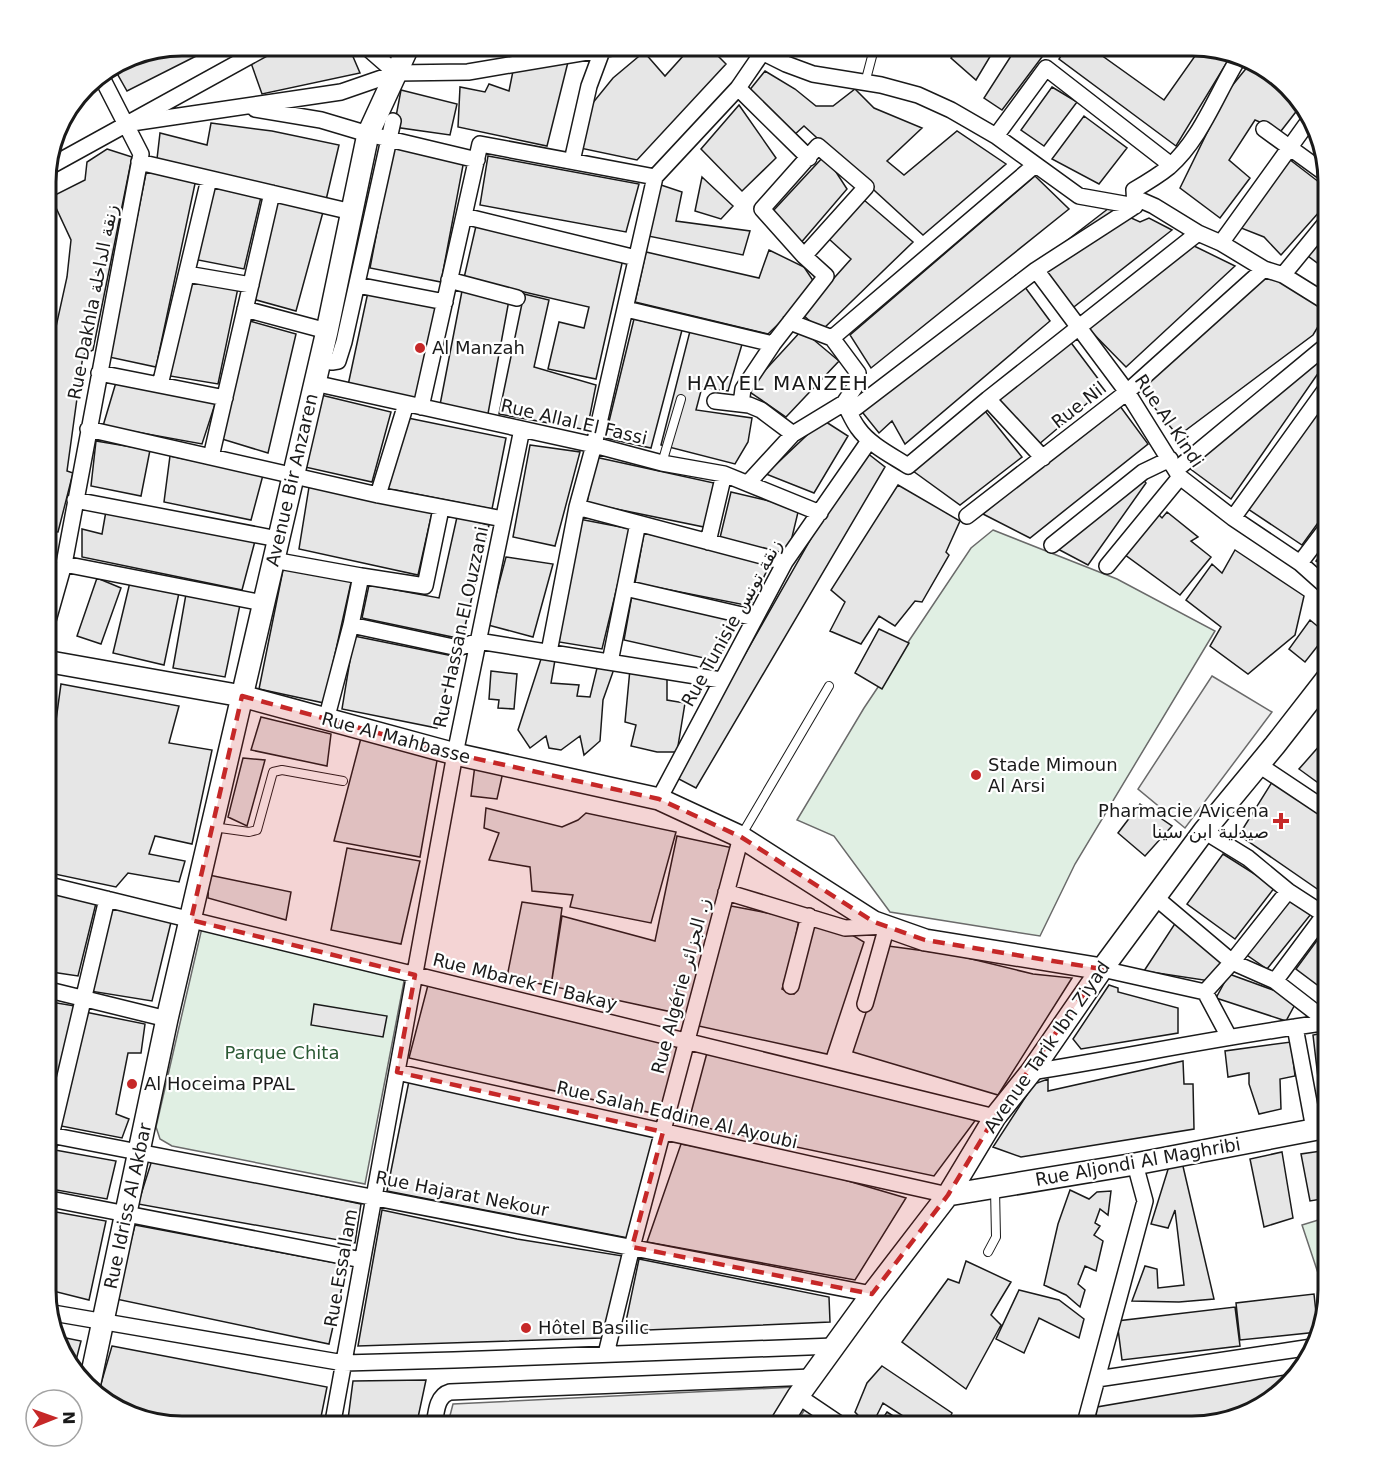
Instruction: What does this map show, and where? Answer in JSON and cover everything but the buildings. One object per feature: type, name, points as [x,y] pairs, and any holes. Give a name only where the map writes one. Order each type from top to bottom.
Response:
[{"type":"street","points":[[58,162],[250,56]]},
{"type":"street","points":[[377,56],[396,73]]},
{"type":"street","name":"Avenue Bir Anzaren","points":[[190,920],[327,331],[369,134],[404,56]]},
{"type":"street","points":[[125,124],[341,92],[396,73],[468,72],[570,56]]},
{"type":"street","points":[[572,161],[589,86],[600,56]]},
{"type":"street","points":[[549,652],[577,507],[594,445],[655,177],[738,88],[760,56]]},
{"type":"street","points":[[769,56],[813,74],[918,95],[951,110],[996,136],[1078,196],[1135,206]]},
{"type":"street","points":[[1135,206],[1134,190],[1171,165],[1189,144],[1235,63]]},
{"type":"street","points":[[996,136],[1046,68],[1171,165]]},
{"type":"street","name":"Rue Dakhla زنقة الداخلة","points":[[56,592],[64,564],[141,154],[104,83]]},
{"type":"street","points":[[738,88],[809,158]]},
{"type":"street","points":[[241,107],[321,120],[389,139],[478,152],[572,161],[655,177]]},
{"type":"street","points":[[320,360],[338,361],[345,342],[393,121]]},
{"type":"street","points":[[1221,243],[1305,127]]},
{"type":"street","points":[[1264,129],[1316,167]]},
{"type":"street","points":[[741,404],[743,389],[773,344],[826,276],[804,256],[762,209],[818,146],[866,187],[804,256]]},
{"type":"street","points":[[378,495],[413,405],[445,302],[478,152]]},
{"type":"street","points":[[139,162],[352,212]]},
{"type":"street","points":[[832,338],[1035,165]]},
{"type":"street","points":[[160,385],[209,179]]},
{"type":"street","points":[[212,457],[272,194]]},
{"type":"street","points":[[748,483],[793,434],[847,407],[1035,270],[1135,206],[1138,199],[1198,233],[1221,243],[1264,269],[1283,275],[1318,297]]},
{"type":"street","points":[[464,216],[636,258]]},
{"type":"street","points":[[1283,275],[1318,232]]},
{"type":"street","points":[[790,322],[832,338],[858,374],[847,407],[858,429],[869,441],[908,466],[988,399],[1198,233]]},
{"type":"street","name":"Rue Nil","points":[[967,516],[1127,392],[1264,269]]},
{"type":"street","name":"Rue Al Kindi","points":[[1035,270],[1127,392],[1176,469],[1233,518],[1300,563],[1318,579]]},
{"type":"street","points":[[187,274],[251,285]]},
{"type":"street","points":[[450,280],[517,297]]},
{"type":"street","points":[[357,285],[445,302]]},
{"type":"street","points":[[245,309],[327,331]]},
{"type":"street","points":[[626,309],[773,344]]},
{"type":"street","points":[[1107,566],[1176,469],[1318,352]]},
{"type":"street","points":[[99,374],[225,398]]},
{"type":"street","name":"Rue Allal El Fassi","points":[[314,383],[594,445],[662,463],[724,474],[820,513]]},
{"type":"street","points":[[988,399],[1043,458]]},
{"type":"street","points":[[1233,518],[1318,400]]},
{"type":"street","points":[[716,401],[741,404],[761,410],[793,434]]},
{"type":"street","points":[[88,429],[378,495],[503,519]]},
{"type":"street","name":"Rue Hassan El Ouzzani","points":[[415,975],[455,754],[522,429]]},
{"type":"street","name":"Rue Tunisie زنقة تونس","points":[[659,799],[785,562],[869,441]]},
{"type":"street","points":[[1052,544],[1143,472],[1176,469]]},
{"type":"street","points":[[708,542],[724,474]]},
{"type":"street","points":[[75,500],[276,550],[361,576],[425,586],[441,508]]},
{"type":"street","points":[[577,507],[785,562]]},
{"type":"street","points":[[610,662],[638,523]]},
{"type":"street","points":[[1300,563],[1318,539]]},
{"type":"street","points":[[64,564],[264,603]]},
{"type":"street","points":[[327,720],[361,576]]},
{"type":"street","points":[[625,588],[755,618]]},
{"type":"street","points":[[351,625],[458,648],[478,641],[721,680]]},
{"type":"street","name":"Rue Al Mahbasse","points":[[56,663],[242,696],[455,754],[659,799],[741,837],[874,922],[887,927],[925,940],[1102,969]]},
{"type":"street","name":"Avenue Tarik Ibn Ziyad","points":[[786,1416],[872,1294],[948,1196],[995,1117],[1031,1072],[1155,897],[1204,831],[1318,695]]},
{"type":"street","points":[[1259,765],[1318,804]]},
{"type":"street","points":[[1204,831],[1248,858],[1318,916]]},
{"type":"street","name":"Rue Algérie ز. الجزائر","points":[[606,1354],[632,1247],[741,837]]},
{"type":"street","name":"Rue Mbarek El Bakay","points":[[56,887],[995,1117]]},
{"type":"street","points":[[1205,992],[1232,962],[1287,891]]},
{"type":"street","points":[[726,892],[845,928],[887,927],[865,1005]]},
{"type":"street","points":[[1155,897],[1232,962],[1275,981],[1318,1014]]},
{"type":"street","points":[[56,1104],[106,899]]},
{"type":"street","points":[[791,987],[809,916]]},
{"type":"street","name":"Rue Idriss Al Akbar","points":[[91,1379],[166,1019],[190,920]]},
{"type":"street","points":[[1275,981],[1318,928]]},
{"type":"street","points":[[1102,969],[1205,992],[1229,1037]]},
{"type":"street","name":"Rue Essallam","points":[[334,1416],[415,975]]},
{"type":"street","points":[[56,992],[166,1019]]},
{"type":"street","points":[[1031,1072],[1318,1024]]},
{"type":"street","points":[[1295,1028],[1318,1116]]},
{"type":"street","name":"Rue Salah Eddine Al Ayoubi","points":[[397,1072],[948,1196]]},
{"type":"street","name":"Rue Aljondi Al Maghribi","points":[[948,1196],[1134,1164],[1318,1129]]},
{"type":"street","name":"Rue Hajarat Nekour","points":[[56,1136],[872,1294]]},
{"type":"street","points":[[1087,1416],[1145,1201],[1134,1164]]},
{"type":"street","points":[[56,1200],[362,1260]]},
{"type":"street","points":[[58,1314],[344,1363],[834,1346]]},
{"type":"street","points":[[1097,1379],[1303,1348]]},
{"type":"street","points":[[436,1416],[440,1399],[444,1394],[450,1392],[812,1377]]},
{"type":"street","points":[[798,1396],[828,1416]]},
{"type":"lane","points":[[865,83],[871,56]]},
{"type":"lane","points":[[662,463],[681,399]]},
{"type":"lane","points":[[741,837],[829,686]]},
{"type":"lane","points":[[212,827],[249,832],[257,830],[273,772],[282,770],[343,781]]},
{"type":"lane","points":[[988,1252],[996,1237],[995,1188]]},
{"type":"highlighted area","points":[[242,696],[455,754],[659,799],[741,837],[874,922],[925,940],[1102,969],[995,1117],[948,1195],[872,1294],[632,1247],[663,1132],[397,1072],[415,975],[191,920]]},
{"type":"green space","name":"Stade Mimoun Al Arsi","points":[[993,530],[1117,579],[1215,631],[1075,864],[1040,936],[890,912],[834,836],[797,820],[864,708],[971,548]]},
{"type":"green space","name":"Parque Chita","points":[[205,924],[406,971],[365,1184],[172,1146],[160,1139],[156,1127],[201,932]]},
{"type":"green space","points":[[1318,1220],[1318,1273],[1302,1225]]},
{"type":"shaded area","points":[[1212,676],[1272,712],[1185,828],[1138,789]]},
{"type":"shaded area","points":[[795,1387],[778,1416],[450,1416],[453,1404]]},
{"type":"shaded area","points":[[811,1399],[837,1416],[801,1416]]},
{"type":"place","name":"Al Manzah","points":[[420,348]]},
{"type":"place","name":"Stade Mimoun Al Arsi","points":[[976,775]]},
{"type":"place","name":"Pharmacie Avicena صيدلية ابن سينا","points":[[1281,821]]},
{"type":"place","name":"Al Hoceima PPAL","points":[[132,1084]]},
{"type":"place","name":"Hôtel Basilic","points":[[526,1328]]},
{"type":"district","name":"HAY EL MANZEH","points":[[778,383]]}]
